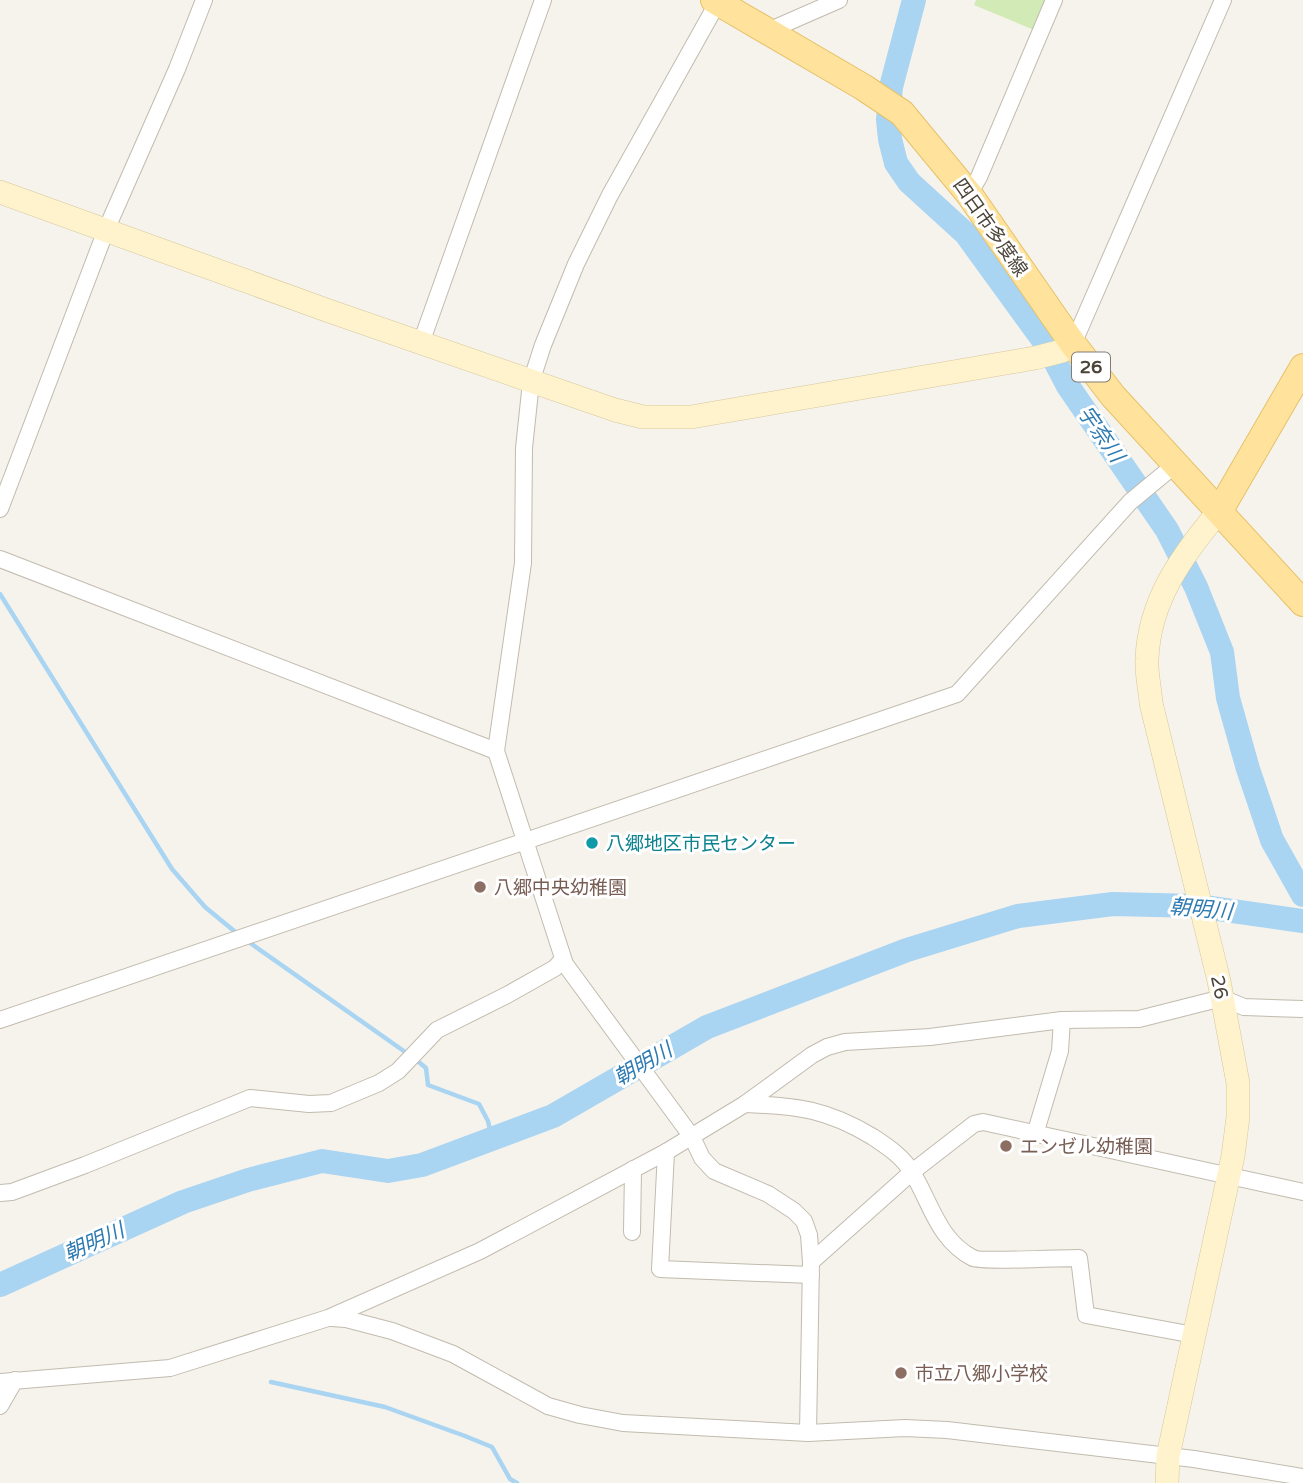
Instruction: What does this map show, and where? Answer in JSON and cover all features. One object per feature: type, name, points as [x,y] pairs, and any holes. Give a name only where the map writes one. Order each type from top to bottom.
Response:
[{"type":"main road","name":"四日市多度線","points":[[717,1],[893,107],[969,194],[1061,350],[1113,396],[1303,603]]},
{"type":"main road","points":[[1220,510],[1303,367]]},
{"type":"street","points":[[0,509],[106,230],[205,0]]},
{"type":"street","points":[[421,343],[542,0]]},
{"type":"street","points":[[768,31],[839,0]]},
{"type":"street","points":[[969,194],[979,177],[1054,0]]},
{"type":"street","points":[[0,192],[531,382],[643,417],[691,417],[1061,350],[1223,0]]},
{"type":"street","points":[[717,1],[610,195],[572,276],[543,345],[531,382],[524,448],[523,563],[496,751],[564,962],[692,1137],[702,1158],[714,1171],[768,1194],[804,1221],[809,1235],[811,1268],[808,1433]]},
{"type":"street","points":[[0,1020],[957,694],[1136,497],[1176,464]]},
{"type":"street","name":"26","points":[[1167,1483],[1168,1456],[1230,1176],[1238,1117],[1238,1083],[1186,841],[1151,703],[1147,661],[1151,624],[1161,596],[1191,546],[1220,510]]},
{"type":"street","points":[[0,559],[496,751]]},
{"type":"street","points":[[0,1193],[12,1192],[85,1165],[250,1098],[309,1104],[331,1103],[379,1083],[398,1071],[437,1030],[508,995],[564,962]]},
{"type":"street","points":[[0,1406],[7,1381],[170,1368],[328,1318],[480,1251],[666,1152],[745,1104],[827,1047],[845,1042],[930,1037],[1062,1020],[1139,1019],[1220,990],[1244,1007],[1303,1009]]},
{"type":"street","points":[[1036,1131],[1060,1051],[1062,1020]]},
{"type":"street","points":[[745,1104],[788,1105],[821,1112],[840,1119],[899,1155],[912,1172],[943,1234],[974,1259],[1079,1258],[1086,1315],[1194,1335]]},
{"type":"street","points":[[666,1152],[660,1269],[811,1268],[912,1172],[974,1124],[983,1122],[1036,1131],[1303,1192]]},
{"type":"street","points":[[632,1232],[634,1169]]},
{"type":"street","points":[[328,1318],[362,1322],[440,1349],[548,1406],[623,1423],[808,1433],[926,1429],[1168,1456],[1271,1477],[1303,1477]]},
{"type":"green space","points":[[976,0],[1047,0],[1034,30],[974,5]]},
{"type":"waterway","name":"宇奈川","points":[[914,0],[891,87],[888,120],[896,163],[909,182],[966,234],[1046,344],[1068,386],[1167,530],[1196,587],[1222,652],[1228,698],[1272,840],[1303,895]]},
{"type":"waterway","points":[[0,594],[172,869],[205,907],[239,935]]},
{"type":"waterway","name":"朝明川","points":[[0,1285],[183,1202],[248,1180],[322,1161],[388,1171],[422,1165],[553,1116],[707,1027],[907,950],[1018,916],[1113,904],[1197,906],[1303,921]]},
{"type":"waterway","points":[[246,940],[408,1054]]},
{"type":"waterway","points":[[415,1059],[426,1068],[428,1085],[479,1104],[488,1121],[492,1139]]},
{"type":"waterway","points":[[271,1382],[385,1407],[492,1447],[510,1479],[517,1483]]},
{"type":"place","name":"八郷地区市民センター","points":[[592,843]]},
{"type":"place","name":"八郷中央幼稚園","points":[[480,887]]},
{"type":"place","name":"エンゼル幼稚園","points":[[1006,1146]]},
{"type":"place","name":"市立八郷小学校","points":[[901,1373]]}]
